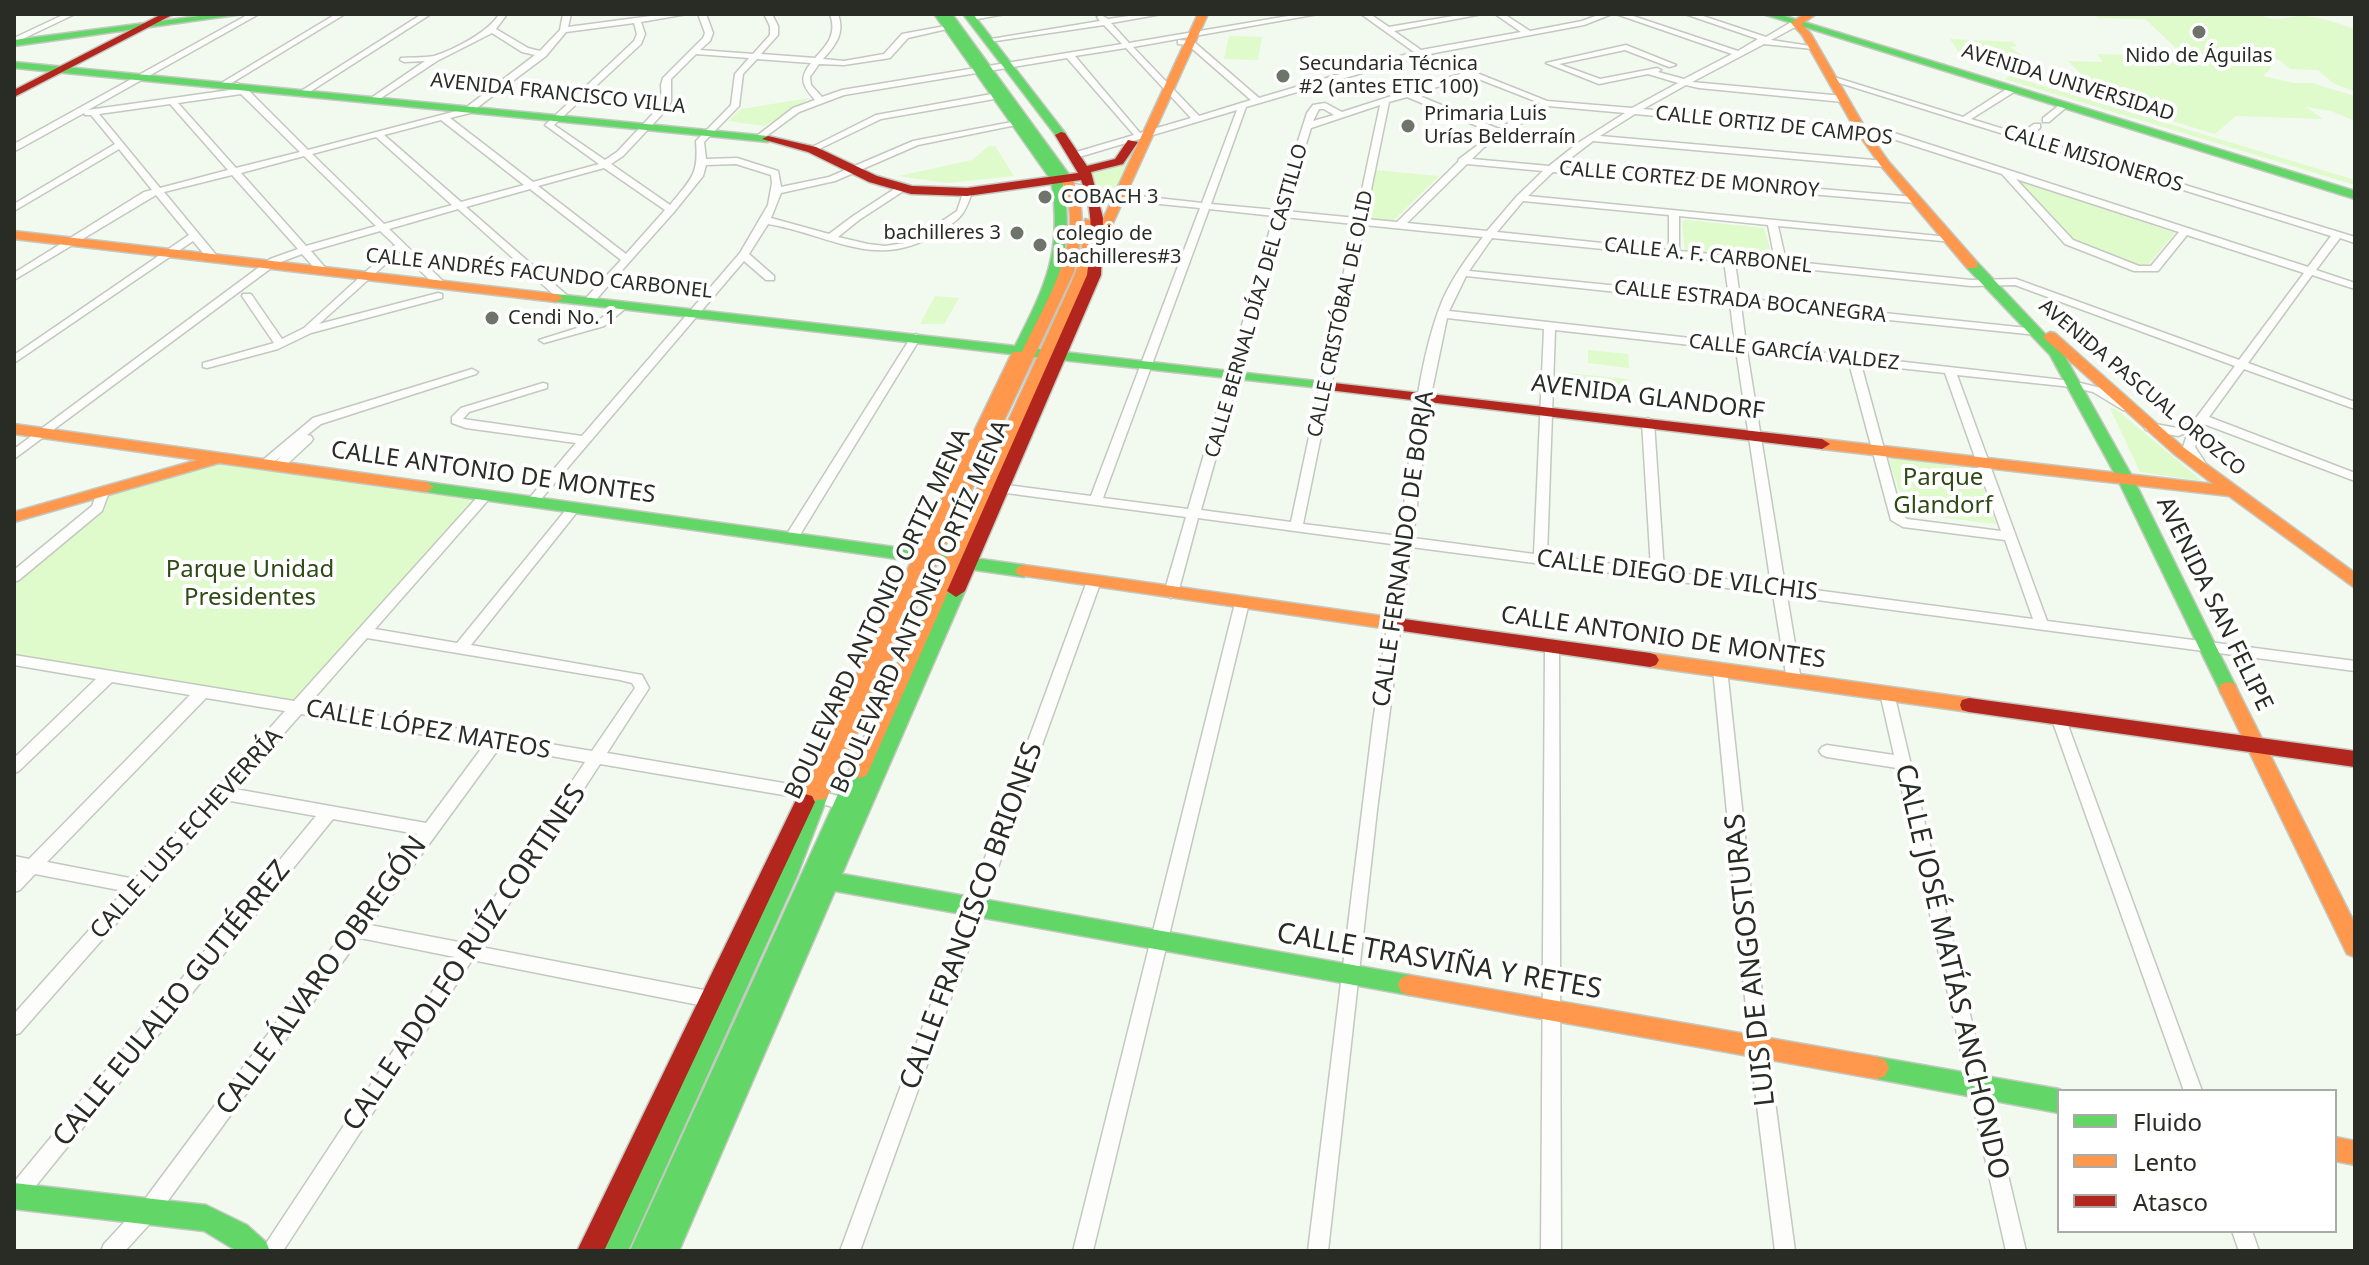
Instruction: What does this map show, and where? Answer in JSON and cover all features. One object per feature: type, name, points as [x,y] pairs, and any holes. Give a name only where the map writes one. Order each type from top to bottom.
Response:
[{"type":"main road","points":[[14,45],[216,14]]},
{"type":"main road","points":[[14,94],[149,22],[238,14]]},
{"type":"main road","points":[[1187,38],[1194,14]]},
{"type":"main road","points":[[1038,352],[1094,275],[1102,235],[1139,136],[1187,38],[1203,14]]},
{"type":"main road","name":"AVENIDA UNIVERSIDAD","points":[[1767,14],[1786,27],[1838,32],[2355,186]]},
{"type":"main road","points":[[1822,14],[1838,32]]},
{"type":"main road","points":[[956,18],[989,40],[997,96],[1017,124],[1070,179]]},
{"type":"main road","points":[[956,18],[1070,179],[1102,235]]},
{"type":"main road","name":"AVENIDA PASCUAL OROZCO","points":[[1786,27],[1812,44],[1862,131],[1885,164],[1949,240],[2037,332],[2059,342],[2144,421],[2206,472],[2355,582]]},
{"type":"main road","points":[[1812,44],[1818,35],[1838,32]]},
{"type":"main road","name":"AVENIDA UNIVERSIDAD","points":[[1838,32],[2011,90],[2355,195]]},
{"type":"main road","name":"AVENIDA FRANCISCO VILLA","points":[[14,45],[63,66]]},
{"type":"main road","name":"AVENIDA FRANCISCO VILLA","points":[[14,65],[63,66],[379,95],[763,135],[816,147],[902,188],[967,192],[1070,179]]},
{"type":"main road","points":[[14,88],[63,66]]},
{"type":"main road","points":[[1070,179],[1119,162],[1139,136]]},
{"type":"main road","name":"AVENIDA FRANCISCO VILLA","points":[[860,168],[898,180],[938,186],[1070,179]]},
{"type":"main road","name":"BOULEVARD ANTONIO ORTIZ MENA","points":[[643,1251],[819,879],[842,804],[918,653],[1018,428],[1038,352],[1073,254],[1076,223],[1070,179]]},
{"type":"main road","name":"CALLE ANDRÉS FACUNDO CARBONEL","points":[[14,235],[365,276],[440,291],[578,301],[1038,352]]},
{"type":"main road","name":"AVENIDA SAN FELIPE","points":[[2037,332],[2056,353],[2125,478],[2355,947]]},
{"type":"main road","name":"BOULEVARD ANTONIO ORTIZ MENA","points":[[615,1251],[786,876],[812,795],[925,557],[1038,352]]},
{"type":"main road","name":"AVENIDA GLANDORF","points":[[1038,352],[2231,491]]},
{"type":"main road","name":"BOULEVARD ANTONIO ORTÍZ MENA","points":[[958,562],[999,488],[1018,428]]},
{"type":"main road","name":"CALLE ANTONIO DE MONTES","points":[[14,429],[2355,759]]},
{"type":"main road","points":[[14,517],[219,458]]},
{"type":"main road","name":"BOULEVARD ANTONIO ORTÍZ MENA","points":[[666,1251],[819,879],[918,653]]},
{"type":"main road","points":[[590,1251],[709,999],[812,795]]},
{"type":"main road","name":"CALLE TRASVIÑA Y RETES","points":[[819,879],[2057,1101]]},
{"type":"main road","name":"AVENIDA SAN FELIPE","points":[[2333,906],[2355,966]]},
{"type":"main road","points":[[650,1122],[671,1126]]},
{"type":"main road","points":[[14,1196],[206,1218],[238,1234],[257,1251]]},
{"type":"street","points":[[14,45],[71,14]]},
{"type":"street","points":[[14,148],[255,14]]},
{"type":"street","points":[[80,112],[94,113],[201,97],[234,84],[341,14]]},
{"type":"street","points":[[309,89],[427,14]]},
{"type":"street","points":[[379,95],[436,57],[465,45],[490,29],[503,14]]},
{"type":"street","points":[[14,277],[132,202],[158,190],[444,118],[476,106],[543,54],[564,30],[567,14]]},
{"type":"street","points":[[564,30],[683,14]]},
{"type":"street","points":[[14,455],[268,265],[303,250],[604,165],[620,154],[667,102],[664,85],[667,78],[708,37],[702,14]]},
{"type":"street","points":[[379,135],[578,301],[624,258],[698,176],[702,162],[699,144],[735,106],[737,78],[774,35],[768,14]]},
{"type":"street","points":[[819,99],[806,82],[815,62],[837,36],[839,26],[834,14]]},
{"type":"street","points":[[695,52],[844,63],[882,57],[891,53],[902,37],[956,18],[1001,14]]},
{"type":"street","points":[[1098,14],[1198,120]]},
{"type":"street","points":[[989,40],[1158,14]]},
{"type":"street","points":[[1233,14],[1246,25]]},
{"type":"street","points":[[763,135],[796,110],[819,99],[864,88],[1187,38],[1314,14]]},
{"type":"street","name":"CALLE ORTIZ DE CAMPOS","points":[[1365,14],[1420,53],[1546,103],[1891,135],[2355,286]]},
{"type":"street","points":[[1387,30],[1478,14]]},
{"type":"street","points":[[1499,14],[1528,33]]},
{"type":"street","points":[[1069,55],[1139,136],[1420,53],[1584,23],[1608,14]]},
{"type":"street","points":[[1620,14],[1739,54]]},
{"type":"street","points":[[1689,14],[1786,27],[1812,44]]},
{"type":"street","points":[[637,20],[641,34],[638,42],[550,127],[671,207]]},
{"type":"street","name":"CALLE FERNANDO DE BORJA","points":[[1318,1251],[1423,396],[1443,314],[1463,273],[1491,234],[1550,167],[1591,138],[1691,85],[1786,27]]},
{"type":"street","points":[[490,29],[525,50],[543,54]]},
{"type":"street","points":[[1187,38],[1258,102]]},
{"type":"street","points":[[1652,72],[1672,65],[1626,47],[1550,62],[1597,81],[1652,72],[1691,85],[1843,99]]},
{"type":"street","points":[[404,60],[436,57]]},
{"type":"street","name":"CALLE BERNAL DÍAZ DEL CASTILLO","points":[[1171,593],[1256,291],[1307,126],[1469,74]]},
{"type":"street","name":"CALLE MISIONEROS","points":[[1831,79],[2355,240]]},
{"type":"street","points":[[201,97],[234,84]]},
{"type":"street","points":[[207,365],[440,291],[401,245],[234,84]]},
{"type":"street","points":[[1965,119],[2011,90]]},
{"type":"street","points":[[1408,94],[1498,132]]},
{"type":"street","points":[[816,147],[886,115],[997,96]]},
{"type":"street","points":[[172,101],[323,271]]},
{"type":"street","name":"CALLE CRISTÓBAL DE OLID","points":[[1296,527],[1385,101]]},
{"type":"street","points":[[1400,225],[1462,161],[1498,132],[1546,103]]},
{"type":"street","points":[[2046,120],[2065,105]]},
{"type":"street","points":[[1307,126],[1316,107],[1325,106],[1341,115]]},
{"type":"street","points":[[1096,500],[1242,107]]},
{"type":"street","points":[[94,113],[213,258]]},
{"type":"street","points":[[444,118],[624,258]]},
{"type":"street","points":[[776,191],[823,182],[923,141],[1017,124]]},
{"type":"street","points":[[2022,137],[2037,126]]},
{"type":"street","points":[[1591,138],[1885,164]]},
{"type":"street","points":[[2022,151],[2033,141]]},
{"type":"street","points":[[14,208],[119,145]]},
{"type":"street","points":[[532,502],[744,255],[765,220],[776,191],[777,175],[737,161],[702,162]]},
{"type":"street","name":"CALLE CORTEZ DE MONROY","points":[[1462,161],[1915,200]]},
{"type":"street","points":[[2005,172],[2069,242],[2138,269],[2154,269],[2185,231]]},
{"type":"street","name":"CALLE A. F. CARBONEL","points":[[1070,179],[1119,196],[1206,206],[1991,284],[2023,284],[2354,404]]},
{"type":"street","points":[[831,238],[902,188]]},
{"type":"street","points":[[765,220],[796,224],[831,238],[881,246],[904,246],[961,212],[967,192]]},
{"type":"street","points":[[1520,198],[1949,240]]},
{"type":"street","points":[[1674,214],[1674,252]]},
{"type":"street","points":[[1772,223],[1781,263]]},
{"type":"street","points":[[14,360],[195,235]]},
{"type":"street","points":[[2206,472],[2189,447],[2200,422],[2337,235]]},
{"type":"street","points":[[307,331],[401,245]]},
{"type":"street","points":[[744,255],[770,278]]},
{"type":"street","points":[[1729,258],[1753,434],[1794,680]]},
{"type":"street","name":"CALLE ESTRADA BOCANEGRA","points":[[1463,273],[2037,332]]},
{"type":"street","points":[[247,296],[280,344]]},
{"type":"street","points":[[544,340],[605,322],[622,306]]},
{"type":"street","name":"CALLE GARCÍA VALDEZ","points":[[1443,314],[2072,384],[2104,393],[2144,421]]},
{"type":"street","points":[[1540,558],[1550,326]]},
{"type":"street","points":[[790,540],[916,337]]},
{"type":"street","points":[[1854,360],[1899,521],[2009,536]]},
{"type":"street","points":[[1950,371],[2042,625]]},
{"type":"street","points":[[271,465],[340,413],[472,372]]},
{"type":"street","points":[[543,386],[472,407],[458,414],[456,420],[585,440]]},
{"type":"street","points":[[2144,421],[2178,432],[2200,422],[2355,477]]},
{"type":"street","points":[[1648,422],[1658,574]]},
{"type":"street","name":"CALLE DIEGO DE VILCHIS","points":[[999,488],[2355,666]]},
{"type":"street","points":[[14,577],[98,508],[103,492]]},
{"type":"street","name":"CALLE LUIS ECHEVERRÍA","points":[[14,1027],[485,496]]},
{"type":"street","points":[[366,633],[461,648],[573,509]]},
{"type":"street","name":"CALLE FRANCISCO BRIONES","points":[[850,1251],[1094,581]]},
{"type":"street","points":[[1083,1251],[1242,603]]},
{"type":"street","points":[[1551,1251],[1552,647]]},
{"type":"street","name":"CALLE ADOLFO RUÍZ CORTINES","points":[[271,1251],[642,688],[637,679],[620,675],[461,648]]},
{"type":"street","name":"CALLE LÓPEZ MATEOS","points":[[16,663],[110,675],[812,795],[842,804]]},
{"type":"street","name":"LUIS DE ANGOSTURAS","points":[[1720,669],[1759,1049],[1785,1251]]},
{"type":"street","points":[[14,767],[110,675]]},
{"type":"street","points":[[14,885],[203,691]]},
{"type":"street","name":"CALLE JOSÉ MATÍAS ANCHONDO","points":[[1887,693],[2016,1251]]},
{"type":"street","points":[[2058,717],[2192,1089]]},
{"type":"street","name":"CALLE ÁLVARO OBREGÓN","points":[[111,1251],[149,1210],[495,742]]},
{"type":"street","points":[[1827,751],[1903,763]]},
{"type":"street","points":[[224,793],[430,830]]},
{"type":"street","name":"CALLE EULALIO GUTIÉRREZ","points":[[14,1196],[329,812]]},
{"type":"street","points":[[14,863],[139,887]]},
{"type":"street","points":[[356,930],[709,999]]},
{"type":"green space","points":[[2094,14],[2260,14],[2276,19],[2304,16],[2355,29],[2355,92],[2333,83],[2318,70],[2290,69],[2279,60],[2271,60],[2271,68],[2263,76],[2294,83],[2312,83],[2355,96],[2355,121],[2331,111],[2306,107],[2323,119],[2236,116],[2215,134],[2098,99],[2081,86],[2086,79],[2068,61],[2103,62],[2097,54],[2130,55],[2138,61],[2128,49],[2146,50],[2158,62],[2192,63],[2145,19],[2098,18]]},
{"type":"green space","points":[[1229,36],[1262,37],[1258,60],[1224,59]]},
{"type":"green space","points":[[1950,39],[2013,42],[2017,46],[2010,47],[2023,56],[1959,53]]},
{"type":"green space","points":[[2010,76],[2355,180],[2355,185],[2005,79]]},
{"type":"green space","points":[[810,98],[765,126],[728,121],[741,109]]},
{"type":"green space","points":[[1146,135],[1118,195],[1094,189],[1085,170],[1119,162],[1134,139]]},
{"type":"green space","points":[[989,146],[995,146],[1014,176],[948,183],[899,176],[972,160]]},
{"type":"green space","points":[[1375,170],[1439,176],[1393,221],[1362,218]]},
{"type":"green space","points":[[2021,183],[2175,233],[2147,266],[2137,266],[2075,243]]},
{"type":"green space","points":[[1682,222],[1764,228],[1773,259],[1685,252]]},
{"type":"green space","points":[[935,296],[959,298],[944,324],[920,324]]},
{"type":"green space","points":[[1588,350],[1628,354],[1629,368],[1588,363]]},
{"type":"green space","points":[[1568,373],[1627,379],[1628,394],[1568,388]]},
{"type":"green space","points":[[2110,408],[2117,410],[2202,481],[2140,472]]},
{"type":"green space","name":"Parque Glandorf","points":[[1894,457],[1977,470],[1996,524],[1906,513],[1889,460]]},
{"type":"green space","name":"Parque Unidad Presidentes","points":[[214,460],[482,497],[296,711],[14,661],[14,574],[104,500],[106,491]]},
{"type":"traffic: fast","points":[[14,43],[238,14]]},
{"type":"traffic: fast","points":[[939,14],[1057,180],[1062,230],[1056,271],[1018,355]]},
{"type":"traffic: fast","points":[[947,14],[1067,180]]},
{"type":"traffic: fast","points":[[968,14],[1061,135]]},
{"type":"traffic: fast","points":[[1768,14],[2355,195]]},
{"type":"traffic: fast","points":[[14,65],[768,139]]},
{"type":"traffic: fast","points":[[1972,265],[2056,353],[2125,478],[2228,689]]},
{"type":"traffic: fast","points":[[556,298],[1325,386]]},
{"type":"traffic: fast","points":[[426,487],[1024,571]]},
{"type":"traffic: fast","points":[[666,1251],[956,591]]},
{"type":"traffic: fast","points":[[643,1251],[859,770]]},
{"type":"traffic: fast","points":[[615,1251],[786,876],[819,793]]},
{"type":"traffic: fast","points":[[820,879],[1409,985]]},
{"type":"traffic: fast","points":[[1877,1068],[2057,1101]]},
{"type":"traffic: fast","points":[[14,1196],[206,1218],[238,1234],[257,1251]]},
{"type":"traffic: slow","points":[[1103,232],[1203,14]]},
{"type":"traffic: slow","points":[[1811,14],[1796,23],[1806,34],[1862,131],[1885,164],[1972,265]]},
{"type":"traffic: slow","points":[[819,793],[1067,272],[1076,213],[1067,180]]},
{"type":"traffic: slow","points":[[859,770],[1079,281],[1087,258],[1089,222]]},
{"type":"traffic: slow","points":[[14,235],[556,298]]},
{"type":"traffic: slow","points":[[2050,336],[2178,450],[2355,582]]},
{"type":"traffic: slow","points":[[805,802],[1018,355]]},
{"type":"traffic: slow","points":[[14,429],[426,487]]},
{"type":"traffic: slow","points":[[1822,444],[2231,491]]},
{"type":"traffic: slow","points":[[14,517],[213,460]]},
{"type":"traffic: slow","points":[[1024,571],[1389,623]]},
{"type":"traffic: slow","points":[[1650,660],[1969,705]]},
{"type":"traffic: slow","points":[[2228,689],[2355,947]]},
{"type":"traffic: slow","points":[[1409,985],[1877,1068]]},
{"type":"traffic: slow","points":[[2337,1149],[2355,1153]]},
{"type":"traffic: jam","points":[[14,94],[169,14]]},
{"type":"traffic: jam","points":[[956,591],[1094,275],[1098,236],[1094,201],[1082,169],[1061,135]]},
{"type":"traffic: jam","points":[[768,139],[812,149],[873,179],[911,190],[967,192],[1088,175]]},
{"type":"traffic: jam","points":[[1085,170],[1119,162],[1132,142]]},
{"type":"traffic: jam","points":[[1325,386],[1822,444]]},
{"type":"traffic: jam","points":[[1389,623],[1650,660]]},
{"type":"traffic: jam","points":[[1969,705],[2355,759]]},
{"type":"traffic: jam","points":[[590,1251],[805,802]]},
{"type":"place","name":"Nido de Águilas","points":[[2199,32]]},
{"type":"place","name":"Secundaria Técnica #2 (antes ETIC 100)","points":[[1283,76]]},
{"type":"place","name":"Primaria Luis Urías Belderraín","points":[[1408,126]]},
{"type":"place","name":"COBACH 3","points":[[1045,197]]},
{"type":"place","name":"bachilleres 3","points":[[1017,233]]},
{"type":"place","name":"colegio de bachilleres#3","points":[[1040,245]]},
{"type":"place","name":"Cendi No. 1","points":[[492,318]]}]
